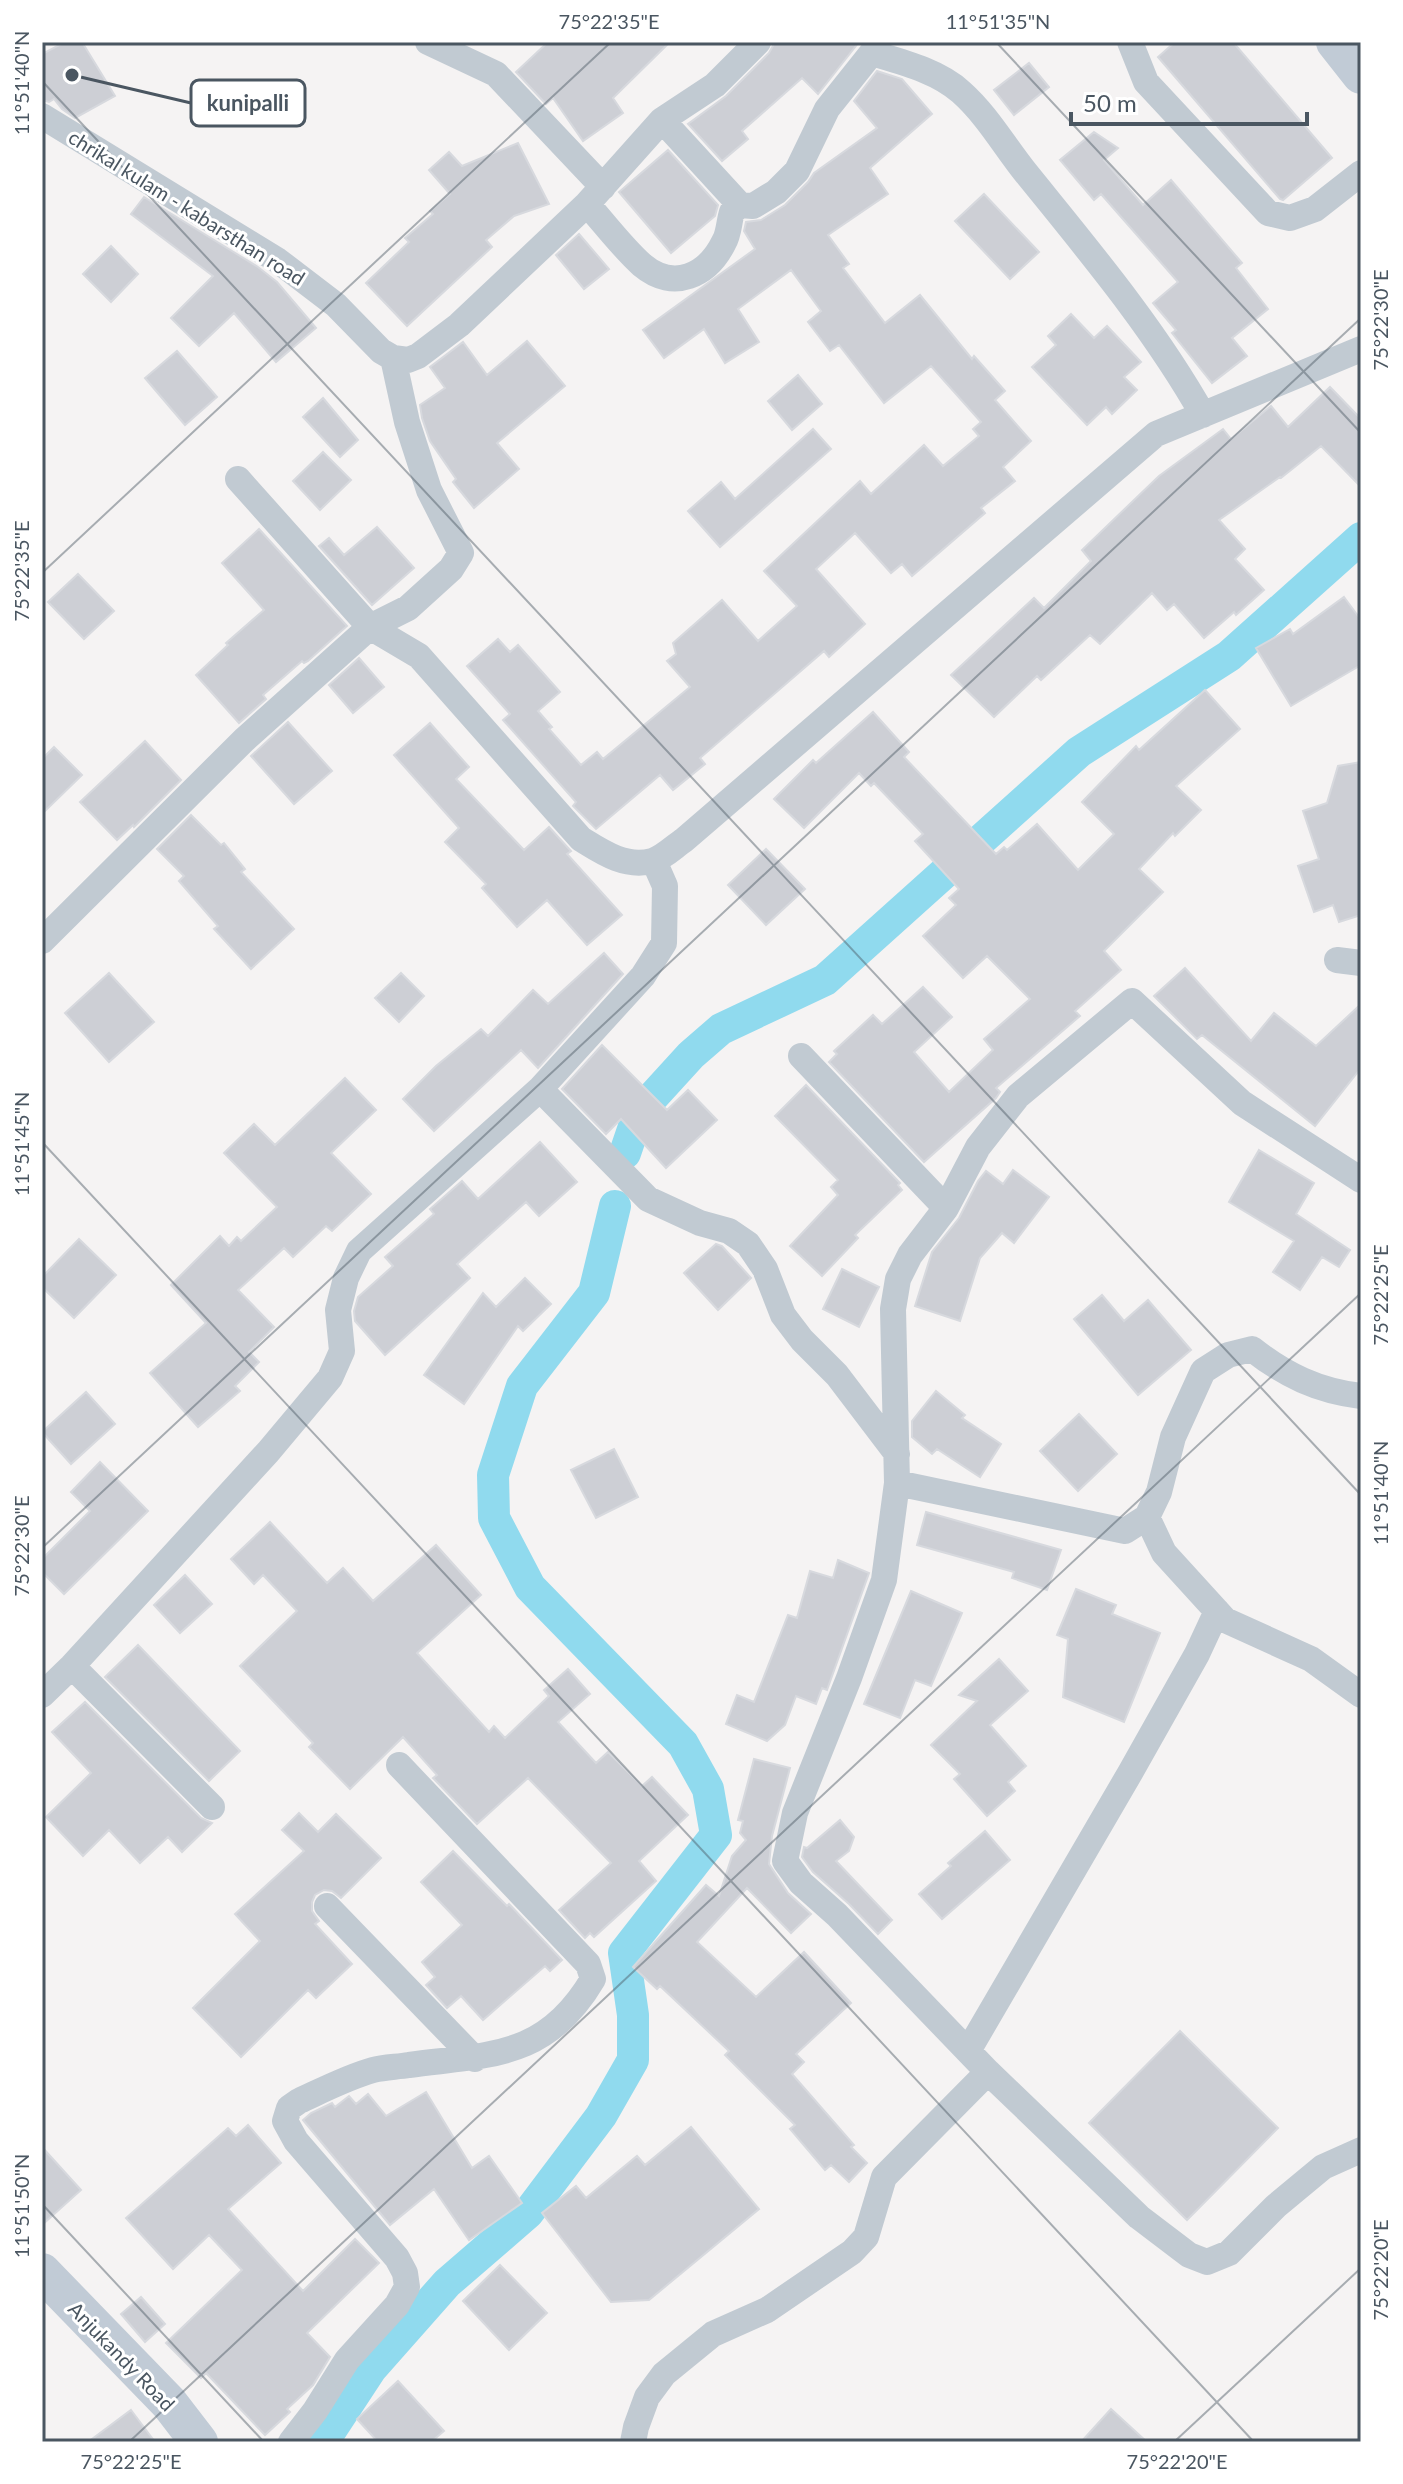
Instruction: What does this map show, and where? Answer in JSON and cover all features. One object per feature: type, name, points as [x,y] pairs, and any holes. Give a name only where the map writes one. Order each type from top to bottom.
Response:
[{"type":"street","points":[[428,42],[496,74],[595,195],[643,266],[671,278],[694,276],[708,265],[726,240],[732,212],[740,205]]},
{"type":"street","points":[[42,941],[244,740],[370,627],[408,608],[451,569],[461,553],[429,490],[407,422],[393,358],[408,360],[418,356],[459,325],[595,195],[662,120],[715,85],[758,42]]},
{"type":"street","points":[[1130,42],[1146,82],[1268,213],[1290,218],[1315,209],[1361,173]]},
{"type":"street","points":[[1335,42],[1361,75]]},
{"type":"street","points":[[662,120],[740,205],[753,206],[776,192],[797,171],[827,109],[874,47],[935,76],[961,91],[1124,295],[1179,372],[1203,415]]},
{"type":"street","name":"chrikal kulam - kabarsthan road","points":[[42,116],[277,260],[336,305],[381,351],[393,358]]},
{"type":"street","points":[[238,479],[370,627],[419,656],[581,839],[610,857],[634,863],[654,861],[684,840],[1156,434],[1361,349]]},
{"type":"street","points":[[42,1695],[268,1452],[330,1378],[342,1351],[338,1310],[346,1278],[359,1251],[540,1089],[643,976],[664,943],[665,886],[654,861]]},
{"type":"street","points":[[1361,1180],[1242,1103],[1132,1001],[1018,1096],[978,1147],[946,1208],[910,1255],[898,1279],[893,1309],[897,1483],[884,1580],[795,1813],[785,1861],[801,1883],[837,1915],[988,2072],[1139,2217],[1189,2255],[1207,2262],[1229,2253],[1276,2206],[1323,2167],[1361,2150]]},
{"type":"street","points":[[801,1056],[946,1208]]},
{"type":"street","points":[[540,1089],[648,1199],[700,1223],[729,1231],[748,1244],[765,1269],[783,1315],[802,1340],[837,1375],[897,1454]]},
{"type":"street","points":[[897,1483],[1125,1531],[1147,1517],[1159,1492],[1173,1437],[1203,1371],[1228,1355],[1252,1349],[1303,1382],[1335,1393],[1361,1396]]},
{"type":"street","points":[[1147,1517],[1164,1553],[1225,1620],[1311,1659],[1361,1695]]},
{"type":"street","points":[[968,2051],[1130,1773],[1197,1654],[1217,1611]]},
{"type":"street","points":[[72,1666],[212,1807]]},
{"type":"street","points":[[291,2442],[347,2360],[397,2305],[407,2287],[405,2273],[397,2258],[296,2141],[285,2121],[289,2108],[373,2070],[475,2059],[517,2049],[541,2036],[580,2002],[593,1979],[588,1964],[399,1765]]},
{"type":"street","points":[[327,1906],[475,2059]]},
{"type":"street","points":[[633,2442],[647,2397],[664,2374],[713,2334],[767,2310],[852,2252],[866,2237],[884,2177],[988,2072]]},
{"type":"street","name":"Anjukandy Road","points":[[42,2272],[169,2403],[199,2442]]},
{"type":"building","points":[[65,42],[82,42],[115,96],[75,118],[54,99],[49,102],[42,100],[42,54]]},
{"type":"building","points":[[548,42],[670,42],[613,98],[623,113],[583,141],[553,98],[546,104],[516,72]]},
{"type":"building","points":[[775,42],[859,42],[818,94],[802,78],[742,131],[748,139],[722,161],[688,124],[726,96],[769,53]]},
{"type":"building","points":[[1175,42],[1233,42],[1332,158],[1283,200],[1280,199],[1158,57]]},
{"type":"building","points":[[1029,63],[1049,87],[1014,115],[994,90]]},
{"type":"building","points":[[877,71],[902,79],[932,114],[870,168],[888,194],[828,235],[849,264],[843,268],[885,323],[920,295],[972,359],[974,356],[1005,391],[995,400],[1031,441],[1003,467],[1015,481],[981,508],[985,513],[912,576],[902,564],[891,573],[855,533],[816,569],[865,624],[829,657],[824,651],[700,758],[705,764],[673,790],[660,775],[596,829],[573,806],[576,802],[503,720],[510,714],[467,666],[498,639],[510,652],[518,645],[560,692],[538,711],[552,727],[549,729],[581,765],[597,752],[603,759],[690,687],[667,661],[676,654],[673,643],[722,600],[758,641],[797,606],[764,571],[860,481],[871,494],[924,445],[943,466],[979,436],[973,429],[981,422],[931,366],[884,403],[839,345],[830,351],[808,322],[821,311],[791,270],[738,309],[759,342],[725,363],[704,329],[664,358],[643,330],[755,249],[744,231],[746,222],[761,220],[785,205],[814,173],[877,128],[854,101]]},
{"type":"building","points":[[1094,132],[1118,148],[1104,160],[1143,205],[1171,180],[1242,263],[1236,268],[1268,309],[1232,338],[1247,356],[1212,383],[1172,333],[1176,330],[1153,303],[1178,282],[1101,194],[1094,200],[1060,160]]},
{"type":"building","points":[[518,143],[549,204],[514,216],[486,240],[492,247],[407,326],[366,283],[409,242],[405,238],[433,214],[430,211],[450,194],[429,170],[449,152],[462,166]]},
{"type":"building","points":[[668,150],[718,205],[715,216],[671,253],[619,192]]},
{"type":"building","points":[[984,194],[1039,252],[1010,279],[955,221]]},
{"type":"building","points":[[144,197],[258,267],[277,282],[316,328],[276,362],[234,313],[199,346],[171,318],[213,276],[131,214]]},
{"type":"building","points":[[579,234],[609,269],[584,289],[556,255]]},
{"type":"building","points":[[111,246],[138,274],[111,302],[83,274]]},
{"type":"building","points":[[1071,314],[1094,338],[1107,326],[1141,362],[1124,377],[1137,390],[1112,414],[1106,407],[1087,425],[1032,367],[1056,345],[1048,336]]},
{"type":"building","points":[[527,341],[565,386],[497,443],[519,469],[474,508],[453,482],[456,479],[430,441],[422,418],[420,405],[445,388],[430,367],[463,342],[487,375]]},
{"type":"building","points":[[177,351],[217,397],[185,425],[145,378]]},
{"type":"building","points":[[798,375],[822,404],[792,430],[768,401]]},
{"type":"building","points":[[1330,387],[1361,419],[1361,487],[1321,446],[1281,478],[1219,520],[1245,549],[1235,559],[1264,590],[1236,615],[1234,612],[1204,638],[1174,604],[1167,610],[1152,593],[1100,644],[1090,635],[1041,680],[1037,676],[994,717],[951,675],[1034,598],[1044,608],[1091,561],[1082,550],[1159,476],[1223,429],[1231,439],[1271,406],[1288,427]]},
{"type":"building","points":[[323,398],[358,440],[340,457],[303,417]]},
{"type":"building","points":[[813,429],[831,449],[720,547],[688,511],[721,482],[735,499]]},
{"type":"building","points":[[323,452],[351,480],[320,510],[293,481]]},
{"type":"building","points":[[377,527],[414,568],[372,605],[319,546],[329,538],[344,555]]},
{"type":"building","points":[[259,529],[347,626],[263,695],[266,699],[239,723],[196,675],[228,645],[226,643],[264,610],[222,563]]},
{"type":"building","points":[[78,574],[114,611],[84,639],[48,602]]},
{"type":"building","points":[[1344,597],[1361,620],[1361,665],[1291,706],[1256,648],[1290,629],[1293,634]]},
{"type":"building","points":[[359,658],[384,687],[353,713],[329,685]]},
{"type":"building","points":[[1205,690],[1240,729],[1176,786],[1201,810],[1175,836],[1173,833],[1139,869],[1163,892],[1104,951],[1121,970],[1075,1011],[1080,1016],[996,1088],[1000,1092],[996,1098],[924,1162],[829,1062],[837,1054],[834,1051],[873,1015],[882,1024],[923,987],[952,1017],[914,1052],[949,1092],[993,1050],[984,1039],[1030,999],[987,956],[963,978],[923,936],[956,905],[949,898],[959,889],[915,841],[923,834],[874,783],[871,786],[859,773],[804,828],[774,799],[813,760],[816,763],[873,712],[909,752],[904,757],[996,854],[1004,847],[1007,850],[1037,824],[1078,870],[1114,834],[1082,802],[1136,746],[1139,750]]},
{"type":"building","points":[[288,722],[332,771],[294,804],[251,756]]},
{"type":"building","points":[[430,723],[469,767],[456,779],[524,850],[549,827],[571,851],[567,854],[622,915],[587,945],[547,900],[517,927],[482,888],[486,884],[445,842],[459,828],[394,755]]},
{"type":"building","points":[[145,741],[181,780],[117,840],[80,802]]},
{"type":"building","points":[[54,747],[82,775],[42,814],[42,759]]},
{"type":"building","points":[[1361,762],[1361,915],[1339,922],[1333,905],[1314,912],[1298,866],[1319,859],[1303,811],[1327,803],[1338,766]]},
{"type":"building","points":[[191,815],[221,845],[224,843],[245,869],[241,872],[294,929],[251,969],[214,929],[218,926],[179,881],[184,876],[157,849]]},
{"type":"building","points":[[766,849],[805,889],[766,925],[728,885]]},
{"type":"building","points":[[604,953],[623,974],[538,1068],[521,1050],[434,1131],[403,1099],[436,1066],[481,1029],[488,1036],[533,990],[548,1004]]},
{"type":"building","points":[[1185,968],[1251,1041],[1274,1013],[1316,1046],[1361,1004],[1361,1068],[1315,1126],[1202,1035],[1197,1039],[1154,996]]},
{"type":"building","points":[[109,973],[154,1022],[109,1062],[65,1013]]},
{"type":"building","points":[[401,973],[424,996],[399,1022],[375,998]]},
{"type":"building","points":[[602,1045],[667,1110],[688,1090],[717,1120],[666,1168],[621,1119],[606,1134],[562,1089]]},
{"type":"building","points":[[345,1078],[376,1110],[331,1153],[371,1194],[332,1231],[326,1226],[293,1257],[284,1248],[238,1290],[274,1327],[249,1352],[259,1362],[235,1386],[240,1391],[198,1427],[150,1373],[206,1323],[171,1285],[220,1236],[229,1246],[237,1237],[241,1241],[277,1207],[224,1153],[254,1124],[275,1145]]},
{"type":"building","points":[[806,1085],[900,1183],[898,1185],[902,1190],[855,1235],[858,1238],[822,1276],[790,1246],[838,1195],[831,1187],[838,1180],[775,1116]]},
{"type":"building","points":[[540,1142],[577,1182],[539,1216],[526,1202],[457,1264],[470,1278],[385,1355],[355,1321],[354,1311],[358,1297],[393,1266],[385,1257],[434,1214],[430,1209],[462,1181],[478,1199]]},
{"type":"building","points":[[1259,1150],[1314,1183],[1296,1214],[1350,1250],[1339,1267],[1322,1257],[1300,1290],[1273,1272],[1294,1241],[1229,1202]]},
{"type":"building","points":[[1013,1170],[1049,1197],[1014,1243],[1002,1233],[980,1258],[960,1321],[915,1306],[932,1252],[959,1218],[978,1181],[986,1171],[1003,1184]]},
{"type":"building","points":[[79,1239],[116,1275],[74,1318],[42,1287],[42,1277]]},
{"type":"building","points":[[716,1244],[722,1246],[751,1278],[718,1310],[684,1273]]},
{"type":"building","points":[[842,1269],[879,1287],[859,1327],[823,1309]]},
{"type":"building","points":[[525,1278],[551,1304],[523,1331],[518,1326],[464,1404],[424,1375],[483,1293],[496,1307]]},
{"type":"building","points":[[1102,1295],[1124,1321],[1148,1300],[1191,1350],[1138,1395],[1074,1319]]},
{"type":"building","points":[[936,1391],[965,1415],[962,1418],[1001,1444],[980,1477],[937,1449],[932,1454],[912,1437],[912,1421]]},
{"type":"building","points":[[86,1392],[115,1424],[71,1464],[42,1432]]},
{"type":"building","points":[[1079,1414],[1117,1454],[1078,1491],[1040,1451]]},
{"type":"building","points":[[614,1449],[638,1497],[596,1518],[571,1470]]},
{"type":"building","points":[[100,1462],[148,1511],[64,1594],[42,1572],[42,1559],[90,1511],[71,1492]]},
{"type":"building","points":[[926,1512],[1061,1550],[1047,1590],[1012,1578],[1014,1572],[917,1545]]},
{"type":"building","points":[[270,1522],[327,1583],[343,1568],[373,1601],[436,1545],[481,1595],[417,1653],[489,1732],[494,1726],[505,1738],[549,1696],[544,1690],[568,1669],[590,1694],[558,1722],[596,1763],[608,1752],[642,1786],[652,1777],[688,1815],[639,1861],[656,1881],[594,1937],[590,1933],[585,1938],[559,1910],[611,1863],[528,1778],[477,1824],[433,1778],[437,1775],[403,1737],[350,1789],[309,1747],[313,1743],[240,1666],[297,1611],[263,1575],[254,1584],[231,1559]]},
{"type":"building","points":[[838,1560],[869,1573],[827,1690],[822,1688],[816,1704],[796,1696],[785,1725],[767,1741],[726,1724],[737,1695],[754,1702],[788,1615],[797,1618],[810,1571],[833,1578]]},
{"type":"building","points":[[185,1575],[212,1604],[180,1633],[154,1605]]},
{"type":"building","points":[[1076,1589],[1116,1605],[1112,1614],[1160,1633],[1124,1722],[1063,1697],[1068,1639],[1057,1635]]},
{"type":"building","points":[[911,1591],[962,1613],[931,1686],[915,1680],[900,1718],[864,1704]]},
{"type":"building","points":[[138,1645],[240,1751],[209,1781],[105,1677]]},
{"type":"building","points":[[999,1659],[1028,1691],[990,1725],[1026,1766],[1008,1782],[1015,1791],[987,1816],[954,1779],[960,1774],[931,1745],[977,1701],[959,1695]]},
{"type":"building","points":[[85,1702],[201,1818],[212,1823],[182,1852],[168,1837],[140,1863],[109,1830],[83,1856],[46,1817],[91,1773],[52,1732]]},
{"type":"building","points":[[754,1759],[790,1768],[772,1836],[769,1864],[788,1893],[811,1914],[791,1933],[747,1888],[697,1942],[756,1997],[804,1952],[851,2003],[796,2054],[804,2062],[792,2074],[867,2163],[849,2182],[831,2165],[825,2170],[790,2129],[795,2125],[725,2055],[729,2051],[660,1986],[657,1989],[633,1967],[706,1885],[719,1896],[732,1856],[746,1840],[740,1833],[743,1821],[738,1820]]},
{"type":"building","points":[[299,1813],[318,1832],[336,1814],[381,1858],[341,1898],[332,1891],[324,1890],[315,1895],[312,1902],[312,1911],[319,1921],[315,1924],[352,1964],[316,1998],[308,1990],[241,2057],[193,2008],[260,1941],[235,1914],[304,1851],[282,1830]]},
{"type":"building","points":[[840,1820],[854,1837],[849,1851],[836,1861],[892,1920],[878,1934],[813,1872],[802,1857],[804,1847],[807,1848]]},
{"type":"building","points":[[985,1831],[1010,1860],[942,1919],[919,1894],[951,1866],[948,1863]]},
{"type":"building","points":[[453,1851],[562,1960],[550,1971],[545,1966],[483,2020],[461,1996],[447,2008],[426,1985],[435,1977],[422,1962],[462,1925],[421,1882]]},
{"type":"building","points":[[1180,2031],[1278,2128],[1187,2220],[1089,2123]]},
{"type":"building","points":[[426,2092],[472,2168],[489,2156],[522,2203],[469,2240],[434,2189],[390,2225],[303,2120],[332,2103],[335,2107],[349,2096],[356,2104],[368,2094],[386,2116]]},
{"type":"building","points":[[248,2125],[281,2163],[228,2209],[303,2291],[355,2239],[379,2263],[307,2333],[330,2357],[313,2385],[265,2435],[206,2373],[201,2378],[166,2343],[242,2270],[209,2235],[173,2269],[126,2218],[228,2128],[236,2136]]},
{"type":"building","points":[[691,2127],[759,2209],[649,2300],[611,2302],[542,2213],[576,2186],[586,2198],[637,2156],[645,2165]]},
{"type":"building","points":[[42,2147],[81,2190],[42,2225]]},
{"type":"building","points":[[500,2265],[547,2313],[509,2350],[463,2301]]},
{"type":"building","points":[[141,2297],[165,2324],[145,2342],[121,2314]]},
{"type":"building","points":[[398,2381],[444,2431],[431,2442],[378,2442],[357,2419]]},
{"type":"building","points":[[1111,2409],[1147,2442],[1081,2442]]},
{"type":"building","points":[[131,2410],[155,2442],[88,2442]]},
{"type":"waterway","points":[[625,1153],[639,1112],[691,1055],[721,1029],[825,980],[1079,752],[1229,656],[1361,538]]},
{"type":"waterway","points":[[323,2442],[371,2369],[447,2283],[528,2213],[601,2116],[633,2060],[633,2015],[624,1953],[716,1835],[708,1789],[683,1744],[530,1587],[494,1518],[493,1475],[522,1386],[594,1293],[615,1206]]},
{"type":"place","name":"kunipalli","points":[[72,75]]}]
